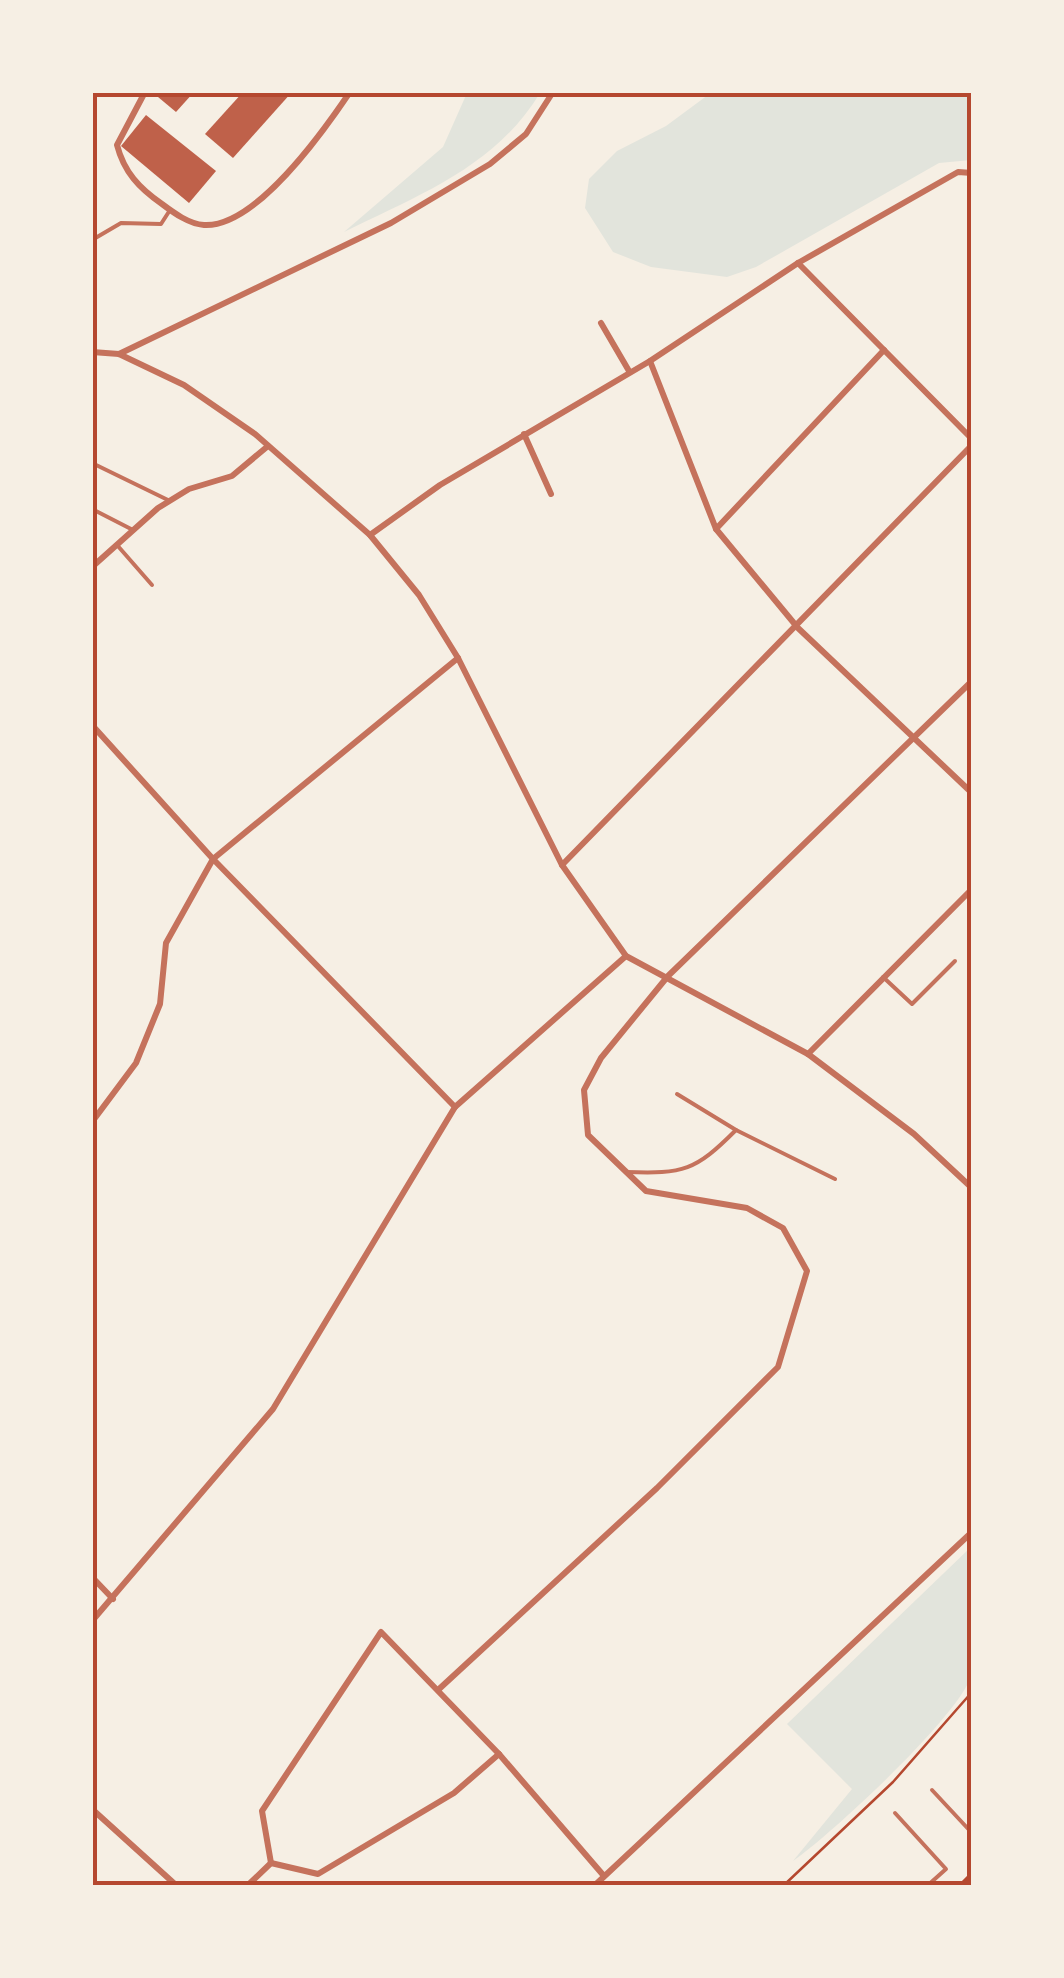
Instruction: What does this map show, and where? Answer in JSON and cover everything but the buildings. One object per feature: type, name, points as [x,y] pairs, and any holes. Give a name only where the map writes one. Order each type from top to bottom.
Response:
[{"type":"main road","points":[[964,1886],[972,1878]]},
{"type":"street","points":[[145,92],[116,144],[124,171],[170,210],[203,225],[227,222],[253,209],[350,92]]},
{"type":"street","points":[[119,354],[391,223],[490,164],[526,134],[552,92]]},
{"type":"street","points":[[370,535],[524,434],[650,362],[798,263],[958,172],[972,173]]},
{"type":"street","points":[[562,865],[798,628],[972,442],[798,263]]},
{"type":"street","points":[[600,323],[629,371]]},
{"type":"street","points":[[716,529],[884,350]]},
{"type":"street","points":[[92,352],[119,354],[184,384],[268,446],[370,535],[419,595],[458,658],[562,865],[626,956],[808,1054],[914,1134],[972,1188]]},
{"type":"street","points":[[650,362],[716,529],[798,628],[972,793]]},
{"type":"street","points":[[524,434],[551,494]]},
{"type":"street","points":[[92,567],[170,501],[232,476],[268,446]]},
{"type":"street","points":[[92,1122],[136,1064],[160,1004],[166,943],[213,859],[458,658]]},
{"type":"street","points":[[438,1690],[657,1488],[778,1367],[807,1271],[783,1228],[747,1208],[646,1191],[588,1134],[584,1090],[601,1058],[668,976],[972,681]]},
{"type":"street","points":[[92,725],[213,859],[455,1108]]},
{"type":"street","points":[[808,1054],[972,889]]},
{"type":"street","points":[[92,1621],[273,1410],[455,1108],[626,956]]},
{"type":"street","points":[[594,1886],[972,1532]]},
{"type":"street","points":[[92,1577],[114,1598]]},
{"type":"street","points":[[271,1863],[262,1811],[381,1632],[499,1754],[604,1876]]},
{"type":"street","points":[[271,1863],[318,1874],[454,1793],[499,1754]]},
{"type":"street","points":[[92,1809],[178,1886]]},
{"type":"street","points":[[246,1886],[271,1863]]},
{"type":"lane","points":[[92,240],[121,224],[161,224],[170,210]]},
{"type":"lane","points":[[92,463],[170,501]]},
{"type":"lane","points":[[92,509],[133,530]]},
{"type":"lane","points":[[117,545],[152,585]]},
{"type":"lane","points":[[884,977],[912,1004],[955,960]]},
{"type":"lane","points":[[678,1094],[736,1130],[835,1180]]},
{"type":"lane","points":[[626,1172],[677,1174],[702,1164],[736,1130]]},
{"type":"lane","points":[[932,1790],[972,1833]]},
{"type":"lane","points":[[895,1813],[946,1869],[927,1886]]},
{"type":"lane","points":[[936,1878],[944,1886]]},
{"type":"path","points":[[784,1886],[893,1782],[972,1692]]},
{"type":"shaded area","points":[[712,92],[971,93],[971,160],[939,163],[756,267],[727,277],[651,267],[613,252],[585,208],[589,179],[617,151],[666,126]]},
{"type":"shaded area","points":[[467,93],[540,93],[522,119],[478,160],[427,191],[344,232],[443,147]]},
{"type":"shaded area","points":[[971,1547],[974,1636],[970,1679],[917,1748],[835,1827],[793,1861],[852,1789],[787,1724]]}]
